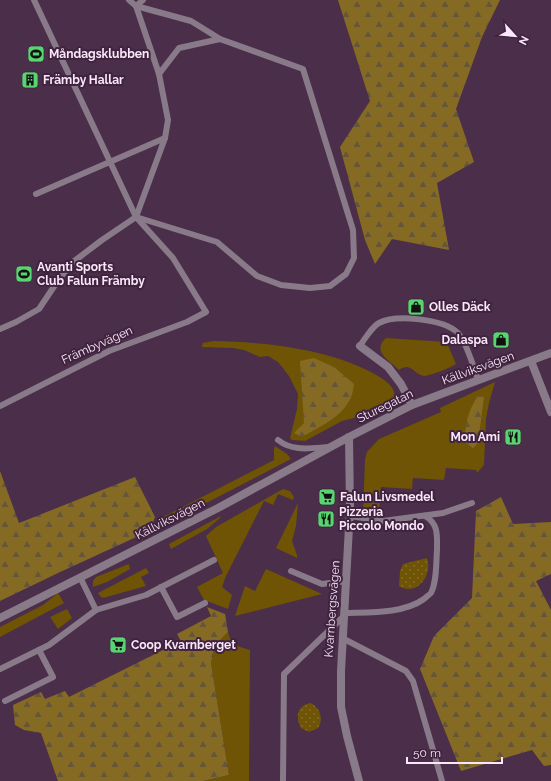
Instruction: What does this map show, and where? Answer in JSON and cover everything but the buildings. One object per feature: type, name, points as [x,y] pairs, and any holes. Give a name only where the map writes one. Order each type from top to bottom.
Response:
[{"type":"street","points":[[360,346],[388,367],[412,405]]},
{"type":"street","points":[[551,353],[531,361],[549,403],[551,412]]},
{"type":"street","name":"Källviksvägen","points":[[433,397],[531,361]]},
{"type":"street","name":"Sturegatan","points":[[349,437],[412,405],[433,397]]},
{"type":"street","name":"Källviksvägen","points":[[0,618],[218,508],[349,437]]},
{"type":"street","name":"Kvarnbergsvägen","points":[[349,437],[351,483],[342,638],[341,707],[359,781]]},
{"type":"lane","points":[[34,0],[136,217],[217,242],[257,276],[281,285],[310,288],[330,286],[346,274],[354,258],[354,230],[303,69],[220,39],[191,21],[136,6],[129,0]]},
{"type":"lane","points":[[136,6],[143,0]]},
{"type":"lane","points":[[0,329],[39,309],[59,279],[74,262],[102,240],[136,217],[165,138],[168,120],[159,74],[136,6]]},
{"type":"lane","points":[[159,74],[179,48],[220,39]]},
{"type":"lane","points":[[36,194],[165,138]]},
{"type":"lane","name":"Främbyvägen","points":[[0,406],[109,351],[187,322],[206,312],[173,258],[136,217]]},
{"type":"lane","points":[[360,346],[377,324],[389,320],[425,320],[438,322],[452,328],[461,337],[478,380]]},
{"type":"lane","points":[[278,440],[284,445],[297,449],[330,447]]},
{"type":"lane","points":[[350,516],[383,521],[443,513],[472,503]]},
{"type":"lane","points":[[283,781],[284,674],[344,614],[386,612],[417,604],[430,593],[435,574],[438,535],[432,520],[425,516]]},
{"type":"lane","points":[[0,669],[49,645],[96,610],[146,595],[214,560]]},
{"type":"lane","points":[[290,572],[322,584],[346,581]]},
{"type":"lane","points":[[80,577],[96,610]]},
{"type":"lane","points":[[161,587],[177,617],[205,603]]},
{"type":"lane","points":[[342,638],[406,672],[413,681],[442,781]]},
{"type":"lane","points":[[5,701],[53,677],[39,650]]},
{"type":"shaded area","points":[[386,338],[446,342],[456,364],[425,376],[418,374],[407,367],[399,370],[384,356],[381,351],[380,347]]},
{"type":"shaded area","points":[[214,341],[277,345],[320,353],[340,359],[383,379],[391,386],[395,396],[387,403],[362,416],[342,421],[305,441],[292,440],[290,438],[297,409],[298,394],[289,376],[278,362],[268,356],[260,357],[244,350],[233,348],[202,347],[203,343]]},
{"type":"shaded area","points":[[495,382],[486,419],[484,465],[477,473],[476,470],[446,468],[444,480],[413,478],[412,489],[381,487],[379,511],[372,517],[363,514],[365,460],[367,452],[379,439],[441,412],[440,408]]},
{"type":"shaded area","points":[[275,446],[287,454],[291,459],[158,528],[160,520],[163,517],[274,460]]},
{"type":"shaded area","points":[[283,489],[290,491],[294,497],[293,500],[278,494],[273,505],[264,501],[226,576],[222,587],[232,595],[228,609],[204,600],[197,587],[223,573],[206,536],[216,527]]},
{"type":"shaded area","points":[[298,503],[296,526],[292,541],[297,558],[276,548]]},
{"type":"shaded area","points":[[221,516],[207,529],[171,549],[169,544]]},
{"type":"shaded area","points":[[427,558],[428,571],[422,582],[412,589],[406,589],[399,586],[400,571],[403,564]]},
{"type":"shaded area","points":[[129,564],[130,569],[107,582],[93,587],[93,581],[96,577]]},
{"type":"shaded area","points":[[146,568],[149,573],[141,577],[146,586],[103,598],[98,593]]},
{"type":"shaded area","points":[[266,569],[322,594],[235,616],[245,586],[255,591]]},
{"type":"shaded area","points":[[58,593],[64,603],[0,637],[0,627],[43,605]]},
{"type":"shaded area","points":[[67,609],[72,618],[58,629],[50,617]]},
{"type":"shaded area","points":[[228,632],[233,643],[250,650],[249,781],[203,781],[229,775],[211,663],[215,645]]},
{"type":"shaded area","points":[[310,703],[319,710],[321,721],[318,728],[309,732],[301,728],[298,720],[298,712],[306,704]]},
{"type":"green space","points":[[338,0],[500,0],[482,37],[456,109],[474,162],[437,183],[449,250],[392,239],[375,264],[365,240],[340,147],[370,101]]},
{"type":"green space","points":[[314,358],[334,367],[354,384],[353,392],[347,404],[336,416],[302,437],[294,433],[304,423],[300,361]]},
{"type":"green space","points":[[478,396],[484,397],[478,443],[473,448],[464,442],[469,413]]},
{"type":"green space","points":[[0,471],[19,523],[135,477],[155,517],[151,527],[145,533],[0,601]]},
{"type":"green space","points":[[501,497],[513,524],[551,522],[551,574],[536,581],[551,610],[551,765],[544,766],[532,750],[461,771],[420,669],[434,636],[472,598],[476,511]]},
{"type":"green space","points":[[207,607],[225,614],[228,632],[215,645],[211,663],[229,775],[203,781],[58,781],[41,733],[24,730],[15,725],[13,705],[41,692],[45,699],[65,691],[69,697],[181,641],[177,634],[211,616]]},
{"type":"place","name":"Måndagsklubben","points":[[36,54]]},
{"type":"place","name":"Främby Hallar","points":[[30,80]]},
{"type":"place","name":"Avanti Sports Club Falun Främby","points":[[24,274]]},
{"type":"place","name":"Olles Däck","points":[[416,307]]},
{"type":"place","name":"Dalaspa","points":[[501,340]]},
{"type":"place","name":"Mon Ami","points":[[513,437]]},
{"type":"place","name":"Falun Livsmedel","points":[[327,497]]},
{"type":"place","name":"Pizzeria Piccolo Mondo","points":[[326,519]]},
{"type":"place","name":"Coop Kvarnberget","points":[[118,645]]}]
